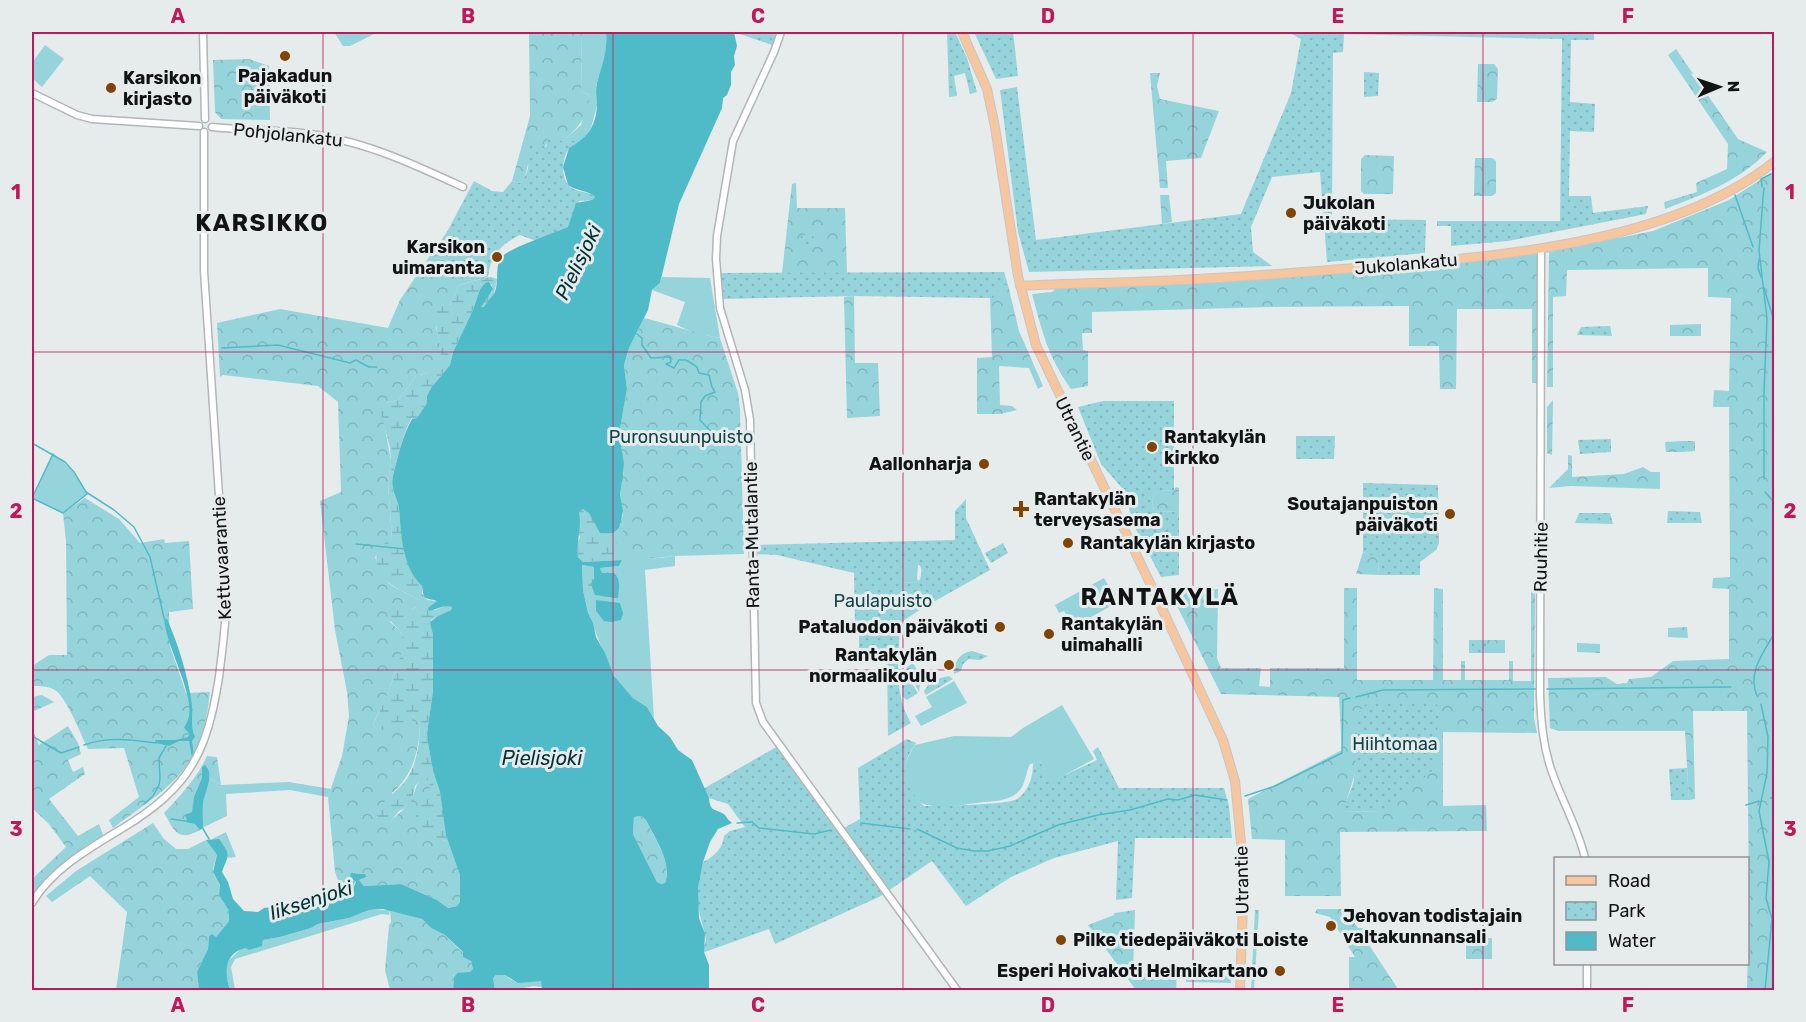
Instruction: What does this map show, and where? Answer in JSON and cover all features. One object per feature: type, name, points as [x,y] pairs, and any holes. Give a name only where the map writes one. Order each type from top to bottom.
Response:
[{"type":"main road","name":"Utrantie","points":[[962,32],[987,88],[1020,286],[1036,345],[1223,741],[1235,781],[1244,865],[1240,990]]},
{"type":"main road","name":"Jukolankatu","points":[[1020,286],[1269,275],[1457,260],[1541,249],[1587,240],[1656,221],[1709,202],[1774,164]]},
{"type":"street","points":[[202,32],[205,119]]},
{"type":"street","name":"Ranta-Mutalantie","points":[[781,32],[733,141],[717,236],[716,259],[720,308],[745,390],[750,420],[756,703],[763,722],[957,990]]},
{"type":"street","points":[[32,96],[77,116],[92,119],[199,126],[204,132],[212,127],[205,119]]},
{"type":"street","points":[[199,126],[200,121],[205,119]]},
{"type":"street","name":"Pohjolankatu","points":[[212,127],[308,134],[346,141],[390,154],[463,187]]},
{"type":"street","name":"Kettuvaarantie","points":[[32,903],[54,877],[67,866],[166,799],[198,757],[213,711],[226,616],[204,271],[204,132]]},
{"type":"street","name":"Ruuhitie","points":[[1541,249],[1541,730],[1552,771],[1577,831],[1585,857]]},
{"type":"street","points":[[1587,965],[1587,990]]},
{"type":"green space","points":[[334,32],[378,32],[350,46],[343,46]]},
{"type":"green space","points":[[529,32],[582,32],[581,92],[590,95],[579,126],[563,141],[548,139],[545,147],[530,161],[520,183],[512,181],[530,116]]},
{"type":"green space","points":[[582,32],[606,32],[607,48],[596,86],[597,106],[591,128],[583,141],[563,141],[581,125],[590,95],[581,92]]},
{"type":"green space","points":[[734,32],[777,32],[772,45]]},
{"type":"green space","points":[[947,32],[955,32],[967,58],[977,92],[970,94],[965,73],[954,76],[957,96],[949,97]]},
{"type":"green space","points":[[974,32],[1013,32],[1018,76],[996,79]]},
{"type":"green space","points":[[1288,32],[1594,32],[1594,40],[1571,40],[1570,102],[1595,104],[1594,132],[1570,131],[1569,196],[1591,196],[1593,213],[1648,206],[1646,214],[1508,241],[1451,246],[1451,226],[1437,226],[1437,221],[1560,221],[1562,39],[1344,34],[1343,52],[1333,53],[1332,219],[1426,220],[1425,253],[1327,262],[1320,172],[1272,177],[1251,227],[1253,252],[1272,266],[1029,272],[1018,232],[1000,90],[1017,87],[1036,240],[1241,214],[1291,93],[1301,39]]},
{"type":"green space","points":[[45,45],[64,59],[42,87],[32,78],[32,63]]},
{"type":"green space","points":[[1676,49],[1738,139],[1767,152],[1732,179],[1665,209],[1664,202],[1697,192],[1696,183],[1727,169],[1728,144],[1668,55]]},
{"type":"green space","points":[[249,59],[269,66],[270,120],[221,119],[215,112],[213,60]]},
{"type":"green space","points":[[1478,64],[1494,64],[1498,69],[1497,99],[1492,102],[1477,102]]},
{"type":"green space","points":[[1364,72],[1379,73],[1378,96],[1364,97]]},
{"type":"green space","points":[[1150,73],[1160,73],[1157,86],[1160,99],[1219,111],[1201,158],[1166,161],[1168,188],[1160,188]]},
{"type":"green space","points":[[548,138],[583,141],[567,151],[564,161],[564,177],[571,188],[595,197],[592,200],[579,201],[569,227],[536,241],[520,235],[513,239],[494,257],[488,277],[469,265],[429,257],[447,232],[474,181],[492,191],[503,192],[512,181],[520,183],[528,167],[527,142],[546,147]]},
{"type":"green space","points":[[1365,155],[1394,156],[1393,194],[1364,194],[1361,191],[1361,159]]},
{"type":"green space","points":[[1475,158],[1492,158],[1496,161],[1496,193],[1492,196],[1474,196]]},
{"type":"green space","points":[[1774,171],[1774,990],[1747,990],[1749,857],[1747,711],[1693,711],[1695,799],[1689,800],[1685,731],[1558,731],[1550,728],[1548,678],[1606,677],[1617,684],[1627,683],[1629,679],[1651,677],[1673,661],[1729,659],[1729,589],[1712,588],[1713,578],[1730,577],[1729,407],[1713,407],[1714,390],[1729,391],[1731,298],[1708,297],[1708,268],[1567,270],[1566,296],[1553,297],[1553,387],[1547,387],[1549,252],[1653,231],[1729,200]]},
{"type":"green space","points":[[796,183],[797,208],[845,208],[847,273],[782,273],[792,184]]},
{"type":"green space","points":[[1160,195],[1169,195],[1172,222],[1162,224]]},
{"type":"green space","points":[[810,234],[818,241],[809,250],[800,245],[801,235]]},
{"type":"green space","points":[[1540,252],[1540,383],[1532,383],[1532,309],[1457,309],[1456,389],[1440,389],[1439,346],[1409,346],[1409,306],[1270,307],[1092,312],[1092,333],[1082,333],[1083,350],[1088,351],[1088,386],[1071,389],[1051,355],[1032,294],[1052,292],[1057,287]]},
{"type":"green space","points":[[429,257],[469,265],[488,277],[459,285],[436,327],[441,353],[439,365],[427,373],[416,376],[398,400],[386,403],[384,423],[391,461],[388,483],[392,539],[375,557],[387,581],[419,600],[419,606],[412,609],[401,609],[390,622],[403,637],[404,649],[386,698],[373,724],[377,730],[388,730],[412,716],[420,719],[419,740],[411,769],[400,786],[392,793],[391,821],[409,803],[422,778],[429,781],[443,840],[450,842],[460,875],[460,902],[457,906],[448,908],[437,900],[401,884],[364,886],[359,880],[365,877],[365,874],[355,873],[354,886],[343,895],[335,872],[328,797],[342,756],[349,716],[347,692],[335,630],[320,501],[341,492],[338,402],[318,386],[223,375],[220,377],[217,323],[280,309],[388,328],[400,300]]},
{"type":"green space","points":[[1004,272],[1008,285],[999,285],[998,292],[993,298],[854,296],[722,299],[721,273]]},
{"type":"green space","points":[[491,277],[497,279],[494,294],[484,308],[481,307],[489,293],[492,292],[492,285],[485,283],[480,289],[473,310],[453,352],[450,365],[431,388],[427,396],[427,403],[417,418],[411,419],[400,447],[392,480],[399,508],[404,549],[411,569],[422,586],[422,593],[427,600],[437,601],[431,606],[435,610],[445,606],[452,607],[451,610],[431,620],[433,691],[427,733],[433,771],[440,792],[450,842],[443,840],[441,845],[431,841],[416,816],[418,807],[430,787],[429,781],[422,779],[415,786],[412,800],[391,821],[382,820],[376,815],[383,803],[401,786],[411,772],[418,746],[420,720],[413,716],[410,728],[403,730],[377,730],[373,724],[393,680],[403,643],[401,633],[387,613],[419,606],[419,600],[394,586],[381,575],[376,559],[378,547],[392,539],[388,483],[390,448],[380,410],[386,403],[398,400],[416,376],[430,371],[441,358],[436,318],[438,307],[450,305],[459,285]]},
{"type":"green space","points":[[662,277],[710,278],[720,338],[692,332],[677,325],[685,302],[652,290],[660,283]]},
{"type":"green space","points":[[999,285],[1008,285],[1019,331],[1043,386],[1038,389],[1029,368],[999,366],[1000,405],[1012,406],[1017,410],[1000,414],[977,414],[977,358],[992,357],[990,298],[993,298]]},
{"type":"green space","points":[[854,296],[855,363],[878,363],[880,416],[847,418],[844,297]]},
{"type":"green space","name":"Puronsuunpuisto","points":[[644,318],[720,338],[738,393],[740,409],[744,554],[675,556],[637,560],[628,554],[624,544],[623,511],[620,501],[621,481],[624,474],[619,433],[627,389],[624,365],[629,348]]},
{"type":"green space","points":[[1701,324],[1701,336],[1670,336],[1670,325]]},
{"type":"green space","points":[[1610,326],[1612,336],[1577,335],[1581,327]]},
{"type":"green space","points":[[1553,400],[1552,455],[1547,453],[1547,407]]},
{"type":"green space","points":[[1103,401],[1174,401],[1174,490],[1154,494],[1152,501],[1154,511],[1179,512],[1179,575],[1161,577],[1131,520],[1127,496],[1101,464],[1078,407]]},
{"type":"green space","points":[[621,420],[624,469],[620,494],[622,522],[616,531],[610,534],[610,537],[619,547],[622,560],[583,562],[578,557],[577,544],[580,537],[578,533],[583,426]]},
{"type":"green space","points":[[1296,436],[1335,436],[1334,459],[1296,459]]},
{"type":"green space","points":[[1611,439],[1611,452],[1580,454],[1578,440]]},
{"type":"green space","points":[[1682,441],[1682,452],[1666,452],[1665,442]]},
{"type":"green space","points":[[1682,441],[1695,441],[1695,451],[1682,452]]},
{"type":"green space","points":[[53,453],[71,469],[88,494],[63,513],[32,498]]},
{"type":"green space","points":[[1568,455],[1572,456],[1572,477],[1624,474],[1643,467],[1651,472],[1660,472],[1660,489],[1571,486],[1549,488],[1568,469]]},
{"type":"green space","points":[[1363,483],[1438,485],[1439,543],[1436,550],[1420,562],[1420,575],[1379,575],[1378,558],[1363,552]]},
{"type":"green space","points":[[1176,487],[1179,488],[1179,512],[1154,511],[1152,501],[1154,494],[1159,491],[1174,490]]},
{"type":"green space","points":[[85,498],[119,519],[140,543],[164,539],[165,543],[189,541],[193,609],[169,612],[170,646],[186,693],[210,692],[200,741],[180,774],[152,800],[113,828],[109,820],[139,797],[124,748],[88,749],[60,694],[44,686],[32,686],[32,666],[49,655],[67,655],[66,541],[63,513]]},
{"type":"green space","name":"Paulapuisto","points":[[966,499],[966,518],[990,570],[900,623],[899,687],[905,712],[911,723],[888,736],[887,651],[859,650],[859,633],[855,627],[854,573],[777,555],[755,554],[755,545],[955,540],[955,511]],"holes":[[[903,560],[908,560],[921,568],[921,576],[916,583],[902,582]]]},
{"type":"green space","points":[[1668,511],[1700,512],[1702,523],[1667,523]]},
{"type":"green space","points":[[1579,513],[1610,513],[1613,524],[1575,523]]},
{"type":"green space","points":[[622,518],[626,545],[634,557],[649,559],[675,556],[675,566],[645,570],[654,719],[647,707],[633,698],[616,679],[588,613],[583,590],[582,565],[600,568],[619,566],[621,562],[580,537],[613,533],[619,528]]},
{"type":"green space","points":[[1003,543],[1008,553],[991,563],[985,553]]},
{"type":"green space","points":[[1363,552],[1378,558],[1379,575],[1356,574]]},
{"type":"green space","points":[[903,560],[917,560],[920,563],[917,579],[919,581],[916,583],[902,582]]},
{"type":"green space","points":[[618,572],[617,599],[592,596],[588,587],[588,574]]},
{"type":"green space","points":[[1104,578],[1120,601],[1073,627],[1064,611],[1059,613],[1055,605]]},
{"type":"green space","points":[[1344,588],[1357,588],[1357,680],[1433,680],[1434,588],[1443,589],[1443,680],[1461,680],[1461,661],[1465,661],[1465,680],[1509,680],[1509,661],[1513,661],[1513,681],[1531,681],[1531,591],[1535,591],[1534,718],[1537,733],[1443,732],[1443,806],[1486,805],[1487,831],[1340,832],[1341,896],[1285,896],[1285,840],[1252,839],[1248,799],[1342,750],[1339,697],[1221,694],[1173,598],[1184,592],[1218,589],[1217,658],[1221,668],[1261,668],[1259,686],[1270,687],[1270,668],[1344,668]],"holes":[[[1355,773],[1383,811],[1343,812]]]},
{"type":"green space","points":[[1687,627],[1688,638],[1668,637],[1668,628]]},
{"type":"green space","points":[[1469,640],[1486,640],[1486,653],[1469,653]]},
{"type":"green space","points":[[1486,640],[1505,640],[1505,653],[1486,653]]},
{"type":"green space","points":[[1577,643],[1600,644],[1600,653],[1577,652]]},
{"type":"green space","points":[[972,651],[988,656],[980,660],[969,659],[963,664],[961,671],[954,674],[958,659]]},
{"type":"green space","points":[[913,663],[921,676],[919,692],[906,668]]},
{"type":"green space","points":[[949,676],[953,679],[926,695],[924,691],[932,680]]},
{"type":"green space","points":[[908,678],[918,693],[907,700],[902,696],[902,682]]},
{"type":"green space","points":[[954,681],[967,703],[921,726],[915,716],[932,707],[926,697]]},
{"type":"green space","points":[[42,695],[54,702],[32,712],[32,697]]},
{"type":"green space","name":"Hiihtomaa","points":[[1433,700],[1440,709],[1432,771],[1383,811],[1342,812],[1355,773],[1357,714],[1366,704]]},
{"type":"green space","points":[[1062,705],[1094,759],[1052,782],[1040,762],[1030,764],[1020,790],[1013,796],[998,801],[935,806],[925,804],[910,794],[905,784],[904,774],[915,745],[954,736],[1011,737]]},
{"type":"green space","points":[[68,726],[78,743],[81,754],[68,760],[73,772],[83,767],[85,774],[49,799],[78,836],[99,824],[103,835],[72,856],[33,893],[32,879],[66,847],[49,824],[32,808],[32,729],[39,745]]},
{"type":"green space","points":[[907,739],[916,743],[910,752],[905,768],[908,784],[924,806],[1001,803],[1017,799],[1027,788],[1033,763],[1040,762],[1052,781],[1097,760],[1093,751],[1098,747],[1119,788],[1224,788],[1229,806],[1232,838],[1135,838],[1132,898],[1116,900],[1118,841],[1054,858],[1011,877],[966,906],[932,861],[879,897],[775,944],[769,929],[702,953],[706,940],[697,902],[696,885],[703,862],[717,852],[724,836],[730,831],[745,827],[728,804],[709,798],[703,789],[778,746],[839,831],[860,819],[858,768]]},
{"type":"green space","points":[[207,756],[217,757],[221,785],[206,776],[195,797],[193,807],[200,830],[182,835],[174,830],[164,813],[193,779]]},
{"type":"green space","points":[[1687,768],[1689,800],[1671,800],[1669,769]]},
{"type":"green space","points":[[206,776],[221,785],[289,782],[331,789],[328,797],[290,790],[226,794],[227,816],[202,828],[200,818]]},
{"type":"green space","points":[[641,816],[646,820],[665,859],[667,875],[665,883],[657,882],[633,834],[634,817]]},
{"type":"green space","points":[[153,823],[164,839],[176,849],[188,849],[206,840],[217,855],[213,869],[214,875],[220,885],[219,895],[229,911],[229,921],[216,937],[209,936],[208,949],[197,973],[199,990],[116,990],[127,912],[90,876],[52,902],[46,896],[76,871]]},
{"type":"green space","points":[[226,832],[236,857],[229,858],[212,839]]},
{"type":"green space","points":[[1317,909],[1349,909],[1349,915],[1358,928],[1369,928],[1369,945],[1398,989],[1414,990],[1349,990],[1349,957],[1355,957],[1330,917],[1315,913]]},
{"type":"green space","points":[[369,910],[390,910],[389,915],[382,914],[235,959],[231,967],[235,990],[230,990],[225,967],[242,948],[262,946],[263,940],[311,928],[318,924],[349,918]]},
{"type":"green space","points":[[390,910],[422,919],[431,928],[445,935],[471,961],[473,969],[470,973],[457,973],[454,976],[453,990],[390,990],[385,970],[391,922]]},
{"type":"green space","points":[[1135,910],[1133,973],[1177,975],[1176,990],[1136,990],[1088,925],[1114,915],[1114,913]]},
{"type":"green space","points":[[1255,910],[1259,910],[1254,990],[1251,990]]},
{"type":"green space","points":[[1466,938],[1492,938],[1492,959],[1466,959]]},
{"type":"green space","points":[[1186,974],[1231,976],[1231,983],[1186,982]]},
{"type":"green space","points":[[496,975],[505,975],[518,982],[541,981],[543,987],[495,990],[493,978]]},
{"type":"water","name":"Pielisjoki","points":[[606,32],[734,32],[737,46],[734,56],[735,65],[731,72],[731,85],[727,95],[723,98],[722,108],[679,204],[660,283],[652,290],[648,310],[629,348],[624,365],[627,389],[619,434],[624,464],[620,495],[623,511],[619,528],[613,533],[600,533],[589,513],[583,509],[579,512],[578,557],[583,562],[622,560],[619,566],[600,568],[602,573],[614,573],[618,578],[618,598],[595,595],[591,584],[594,579],[594,567],[582,565],[583,590],[588,613],[614,676],[633,698],[647,707],[658,726],[670,737],[678,750],[692,760],[711,806],[725,815],[732,823],[718,829],[710,842],[698,887],[699,918],[705,934],[704,952],[709,965],[709,990],[542,990],[541,981],[518,983],[505,975],[496,975],[493,978],[495,990],[453,990],[454,977],[457,973],[470,972],[473,969],[471,961],[463,957],[463,952],[445,935],[431,928],[422,919],[383,909],[369,910],[349,918],[318,924],[311,928],[263,940],[262,946],[238,951],[227,964],[230,990],[199,990],[197,972],[208,949],[209,936],[212,934],[216,937],[229,921],[229,911],[219,895],[220,885],[213,872],[217,855],[206,840],[219,839],[226,849],[228,856],[222,872],[233,899],[244,911],[258,912],[271,907],[298,910],[311,905],[318,906],[344,895],[353,888],[356,882],[350,877],[351,873],[365,874],[366,877],[359,880],[364,886],[401,884],[437,900],[448,908],[457,906],[460,902],[460,875],[446,835],[440,792],[433,771],[427,733],[433,691],[433,635],[430,622],[451,610],[452,607],[445,606],[429,611],[428,608],[437,601],[424,596],[422,586],[410,569],[404,550],[399,508],[392,485],[393,476],[412,419],[417,418],[427,403],[427,396],[431,388],[450,365],[453,352],[473,310],[480,289],[489,282],[493,289],[481,307],[484,307],[495,292],[500,259],[520,246],[568,227],[576,203],[592,200],[595,197],[568,185],[563,167],[569,148],[589,132],[594,121],[597,107],[596,86],[604,58]],"holes":[[[641,816],[646,820],[665,859],[667,867],[665,883],[657,882],[633,834],[634,817]]]},
{"type":"water","points":[[596,600],[620,603],[623,613],[621,620],[604,621],[596,611]]},
{"type":"water","points":[[164,618],[167,619],[175,640],[188,683],[195,737],[192,741],[194,755],[192,758],[189,741],[179,741],[169,746],[156,743],[155,740],[175,740],[188,737],[190,734],[184,728],[190,710],[185,685],[169,642]]},
{"type":"water","points":[[205,765],[209,778],[203,803],[203,828],[200,830],[195,824],[185,822],[187,820],[185,815],[192,812],[194,797],[202,778],[202,767]]},
{"type":"waterway","points":[[1762,187],[1761,179],[1771,174]]},
{"type":"waterway","points":[[1763,197],[1764,188]]},
{"type":"waterway","points":[[1735,195],[1753,247]]},
{"type":"waterway","points":[[1763,198],[1759,251],[1767,318],[1764,479]]},
{"type":"waterway","points":[[1759,259],[1758,268],[1761,277]]},
{"type":"waterway","points":[[1764,288],[1774,321]]},
{"type":"waterway","points":[[637,334],[642,338],[642,345],[651,358],[670,357],[671,362],[666,364],[674,368],[679,360],[686,360],[697,367],[699,373],[709,375],[715,392],[705,396],[701,402],[700,420],[720,441]]},
{"type":"waterway","points":[[222,348],[278,345],[350,363],[356,360],[369,367],[377,367]]},
{"type":"waterway","points":[[32,443],[65,462],[86,492],[114,510],[134,527],[150,557],[164,618]]},
{"type":"waterway","points":[[53,454],[32,498],[63,513],[87,494]]},
{"type":"waterway","points":[[1765,492],[1774,502]]},
{"type":"waterway","points":[[356,544],[405,549]]},
{"type":"waterway","points":[[1757,696],[1754,688],[1755,671],[1774,634]]},
{"type":"waterway","points":[[1547,689],[1731,687]]},
{"type":"waterway","points":[[1356,697],[1383,690],[1536,689]]},
{"type":"waterway","points":[[1245,796],[1275,786],[1342,753],[1343,700],[1350,698]]},
{"type":"waterway","points":[[1761,704],[1768,737],[1767,773],[1759,811],[1769,862],[1766,898],[1772,919],[1765,990]]},
{"type":"waterway","points":[[32,736],[61,753],[79,747]]},
{"type":"waterway","points":[[84,745],[111,740],[156,743]]},
{"type":"waterway","points":[[144,804],[153,796],[159,785],[159,758],[166,746]]},
{"type":"waterway","points":[[917,829],[957,848],[988,851],[1010,846],[1058,825],[1130,810],[1168,799],[1178,800],[1195,795],[1227,800]]},
{"type":"waterway","points":[[1746,805],[1759,801]]},
{"type":"waterway","points":[[171,819],[186,821]]},
{"type":"waterway","points":[[737,823],[752,822],[759,828],[814,834],[831,830]]},
{"type":"waterway","points":[[861,823],[910,829]]},
{"type":"waterway","points":[[202,827],[209,839]]},
{"type":"waterway","points":[[1768,990],[1772,989]]},
{"type":"place","name":"Pajakadun päiväkoti","points":[[285,56]]},
{"type":"place","name":"Karsikon kirjasto","points":[[111,88]]},
{"type":"place","name":"Jukolan päiväkoti","points":[[1291,213]]},
{"type":"place","name":"Karsikon uimaranta","points":[[497,257]]},
{"type":"place","name":"Rantakylän kirkko","points":[[1152,447]]},
{"type":"place","name":"Aallonharja","points":[[984,464]]},
{"type":"place","name":"Rantakylän terveysasema","points":[[1021,509]]},
{"type":"place","name":"Soutajanpuiston päiväkoti","points":[[1450,514]]},
{"type":"place","name":"Rantakylän kirjasto","points":[[1068,543]]},
{"type":"place","name":"Pataluodon päiväkoti","points":[[1000,627]]},
{"type":"place","name":"Rantakylän uimahalli","points":[[1049,634]]},
{"type":"place","name":"Rantakylän normaalikoulu","points":[[949,665]]},
{"type":"place","name":"Jehovan todistajain valtakunnansali","points":[[1331,926]]},
{"type":"place","name":"Pilke tiedepäiväkoti Loiste","points":[[1061,940]]},
{"type":"place","name":"Esperi Hoivakoti Helmikartano","points":[[1280,971]]},
{"type":"district","name":"KARSIKKO","points":[[262,223]]},
{"type":"district","name":"RANTAKYLÄ","points":[[1160,597]]},
{"type":"water label","name":"Iiksenjoki","points":[[311,900]]}]
